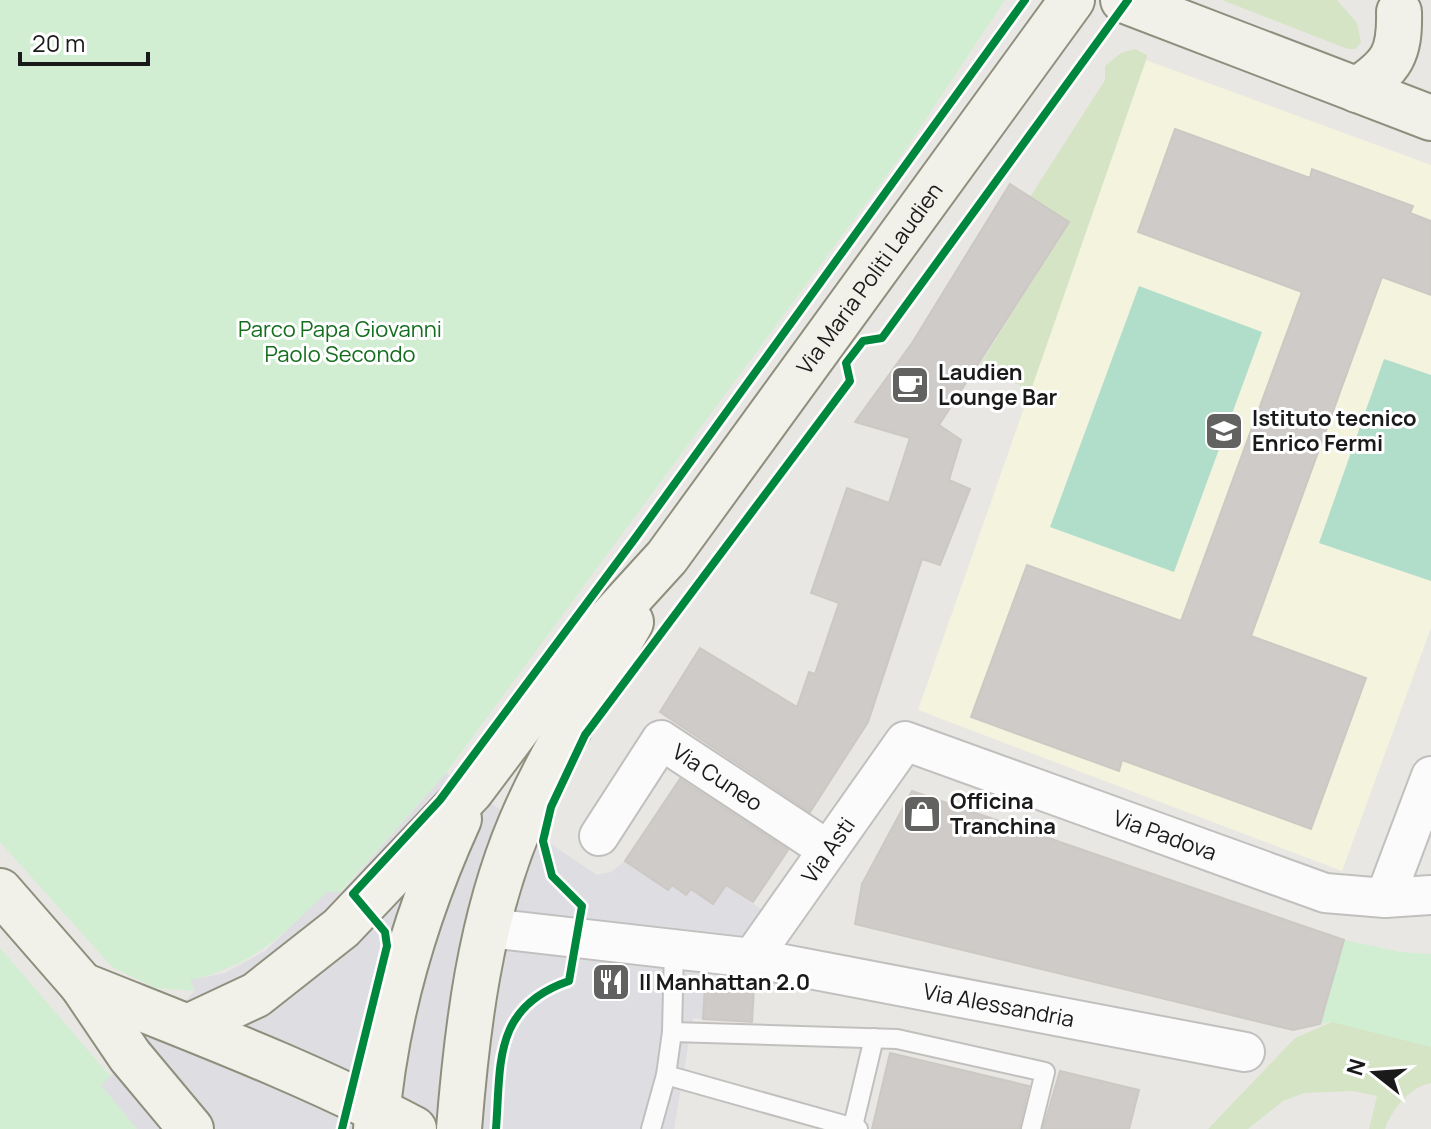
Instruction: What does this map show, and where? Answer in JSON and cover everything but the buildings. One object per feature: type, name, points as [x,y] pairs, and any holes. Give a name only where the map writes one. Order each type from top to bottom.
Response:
[{"type":"street","name":"Via Maria Politi Laudien","points":[[667,557],[1072,0]]},
{"type":"street","points":[[1123,0],[1431,118]]},
{"type":"street","points":[[1357,90],[1393,60],[1404,16]]},
{"type":"street","points":[[190,1026],[256,995],[341,928],[471,791],[553,682],[667,557]]},
{"type":"street","points":[[459,1129],[466,1039],[489,928],[520,825],[667,557]]},
{"type":"street","name":"Via Cuneo","points":[[599,836],[661,740],[828,850]]},
{"type":"street","name":"Via Asti","points":[[752,958],[905,741]]},
{"type":"street","name":"Via Padova","points":[[905,741],[1325,893],[1385,898],[1431,895]]},
{"type":"street","points":[[1385,898],[1429,790]]},
{"type":"street","points":[[82,985],[190,1026],[389,1122],[388,1041],[414,932],[429,886],[471,791]]},
{"type":"street","points":[[0,891],[82,985],[130,1056],[191,1129]]},
{"type":"street","name":"Via Alessandria","points":[[489,928],[752,958],[1245,1052]]},
{"type":"lane","points":[[651,1129],[666,1075],[672,1032],[674,949]]},
{"type":"lane","points":[[672,1032],[897,1039],[1045,1072],[1031,1129]]},
{"type":"lane","points":[[666,1075],[856,1127],[874,1038]]},
{"type":"shaded area","points":[[1222,0],[1337,0],[1357,23],[1361,42],[1356,49],[1348,49]]},
{"type":"shaded area","points":[[1135,49],[1147,55],[1146,60],[1031,390],[978,368],[1069,222],[1030,197],[1105,80],[1105,66],[1121,53]]},
{"type":"shaded area","name":"Istituto tecnico Enrico Fermi","points":[[1146,60],[1431,165],[1431,628],[1342,871],[918,710]]},
{"type":"shaded area","points":[[446,773],[597,875],[611,872],[625,861],[668,890],[672,885],[686,895],[691,889],[726,885],[778,921],[752,958],[707,953],[703,1019],[693,1018],[674,1129],[137,1129],[101,1085],[195,991],[190,980],[225,973],[265,951],[327,892],[341,892]]},
{"type":"shaded area","points":[[1332,1022],[1431,1038],[1431,1083],[1416,1089],[1403,1100],[1385,1129],[1369,1129],[1377,1096],[1353,1091],[1304,1093],[1283,1101],[1248,1129],[1208,1129],[1295,1038]]},
{"type":"green space","name":"Parco Papa Giovanni Paolo Secondo","points":[[0,0],[1005,0],[906,149],[446,773],[340,892],[327,893],[280,935],[249,957],[212,974],[190,980],[195,991],[156,988],[112,967],[0,842]]},
{"type":"green space","points":[[1139,286],[1262,332],[1174,572],[1050,527]]},
{"type":"green space","points":[[1384,359],[1431,375],[1431,581],[1319,543]]},
{"type":"green space","points":[[1344,940],[1401,952],[1431,954],[1431,1047],[1332,1022],[1320,1024]]},
{"type":"green space","points":[[0,948],[111,1077],[101,1085],[137,1129],[0,1129]]},
{"type":"cycle path","points":[[342,1129],[387,946],[385,932],[353,894],[440,800],[636,537],[1025,0]]},
{"type":"cycle path","points":[[496,1129],[501,1060],[514,1022],[526,1006],[544,992],[569,981],[582,906],[552,876],[543,841],[551,807],[585,735],[850,381],[846,363],[863,341],[882,338],[1128,0]]},
{"type":"place","name":"Laudien Lounge Bar","points":[[910,385]]},
{"type":"place","name":"Istituto tecnico Enrico Fermi","points":[[1224,431]]},
{"type":"place","name":"Officina Tranchina","points":[[922,814]]},
{"type":"place","name":"Il Manhattan 2.0","points":[[611,982]]}]
